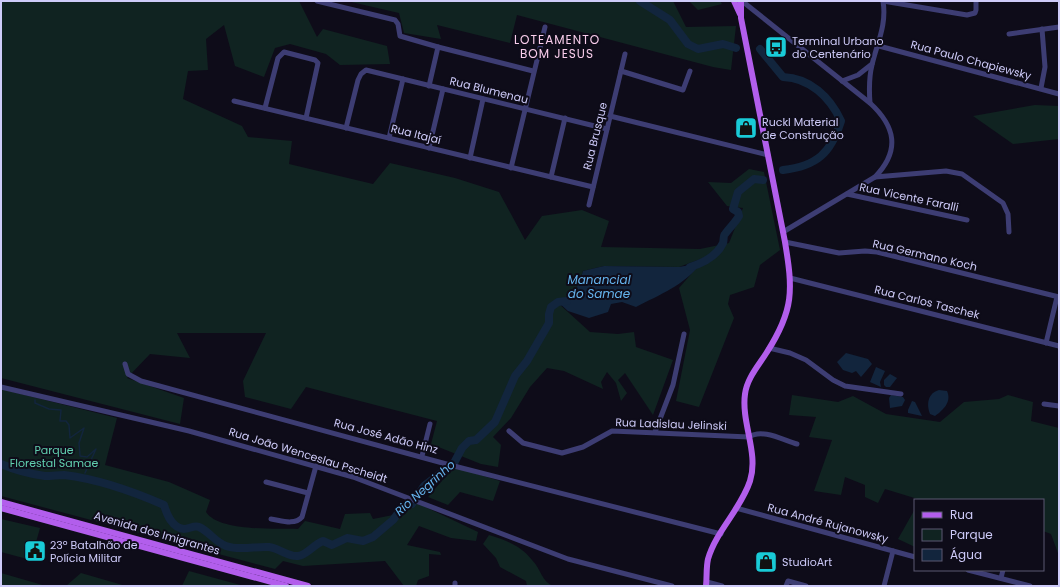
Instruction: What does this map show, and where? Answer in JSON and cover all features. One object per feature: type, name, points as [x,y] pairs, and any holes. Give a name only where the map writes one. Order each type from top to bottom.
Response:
[{"type":"main road","points":[[734,1],[741,18]]},
{"type":"main road","points":[[707,584],[708,559],[720,534],[748,488],[752,475],[752,460],[745,410],[745,394],[751,377],[769,348],[787,314],[790,278],[785,242],[741,18],[741,1]]},
{"type":"main road","name":"Avenida dos Imigrantes","points":[[1,502],[274,580],[308,586]]},
{"type":"main road","name":"Avenida dos Imigrantes","points":[[1,508],[44,520],[75,524]]},
{"type":"main road","points":[[44,520],[46,516],[53,516]]},
{"type":"main road","name":"Avenida dos Imigrantes","points":[[274,580],[286,586]]},
{"type":"street","points":[[317,1],[395,20],[398,24],[400,36],[533,71]]},
{"type":"street","points":[[741,1],[842,82],[870,102],[881,113],[887,122],[892,140],[889,159],[875,177],[783,232]]},
{"type":"street","points":[[870,102],[872,64],[879,46],[883,18],[883,1],[967,15],[974,13],[976,10],[976,1]]},
{"type":"street","points":[[511,168],[545,26]]},
{"type":"street","points":[[1009,34],[1059,26]]},
{"type":"street","points":[[1041,88],[1045,67],[1042,29]]},
{"type":"street","name":"Rua Paulo Chapiewsky","points":[[879,46],[1059,94]]},
{"type":"street","points":[[429,86],[438,47]]},
{"type":"street","points":[[265,108],[280,54],[284,52],[315,60],[318,63],[306,118]]},
{"type":"street","name":"Rua Brusque","points":[[589,204],[625,54]]},
{"type":"street","points":[[842,82],[858,75],[872,64]]},
{"type":"street","name":"Rua Blumenau","points":[[346,128],[358,80],[366,70],[607,129]]},
{"type":"street","points":[[621,71],[683,90],[690,71]]},
{"type":"street","points":[[388,138],[403,79]]},
{"type":"street","points":[[429,148],[443,89]]},
{"type":"street","points":[[470,158],[483,99]]},
{"type":"street","name":"Rua Itajaí","points":[[234,101],[593,187]]},
{"type":"street","points":[[610,116],[768,155]]},
{"type":"street","points":[[550,177],[564,118]]},
{"type":"street","points":[[875,177],[946,171],[962,174],[1003,203],[1008,214],[1009,232]]},
{"type":"street","name":"Rua Vicente Faralli","points":[[847,194],[967,220]]},
{"type":"street","name":"Rua Germano Koch","points":[[785,242],[839,253],[865,251],[877,252],[1058,297]]},
{"type":"street","name":"Rua Carlos Taschek","points":[[790,278],[1059,346]]},
{"type":"street","points":[[1046,343],[1058,297]]},
{"type":"street","points":[[655,432],[677,372],[684,334]]},
{"type":"street","points":[[769,348],[784,350],[806,360],[833,380],[845,386],[901,394]]},
{"type":"street","name":"Rua José Adão Hinz","points":[[125,364],[128,374],[141,381],[422,456],[450,465],[720,534]]},
{"type":"street","name":"Rua João Wenceslau Pscheidt","points":[[1,387],[190,431],[354,477],[568,559],[672,586]]},
{"type":"street","points":[[1044,404],[1059,406]]},
{"type":"street","points":[[422,456],[430,424]]},
{"type":"street","name":"Rua Ladislau Jelinski","points":[[509,431],[523,443],[562,454],[584,447],[612,431],[748,436],[753,434],[762,434],[797,444]]},
{"type":"street","points":[[270,519],[293,522],[299,521],[302,517],[316,466]]},
{"type":"street","points":[[266,482],[308,493]]},
{"type":"street","name":"Rua André Rujanowsky","points":[[736,508],[914,557]]},
{"type":"street","points":[[884,586],[893,551]]},
{"type":"street","points":[[972,571],[1030,586]]},
{"type":"street","points":[[1001,578],[1003,571]]},
{"type":"street","points":[[786,586],[788,581],[806,586]]},
{"type":"street","points":[[707,584],[722,586]]},
{"type":"green space","points":[[1,1],[299,1],[317,37],[323,29],[387,46],[390,64],[340,65],[326,54],[290,44],[275,48],[264,77],[235,66],[224,25],[206,39],[208,70],[188,71],[183,99],[242,126],[248,137],[292,141],[289,164],[373,184],[390,163],[455,178],[499,192],[525,240],[542,216],[582,210],[609,221],[601,247],[700,249],[729,243],[743,208],[727,206],[708,182],[731,183],[749,169],[764,172],[780,250],[760,265],[754,287],[730,295],[728,304],[734,318],[699,407],[676,401],[690,330],[679,288],[706,257],[679,267],[604,266],[583,271],[575,290],[558,303],[590,332],[618,334],[634,332],[636,347],[673,360],[653,415],[625,373],[618,380],[627,393],[621,401],[616,383],[607,372],[601,382],[603,389],[564,371],[547,368],[530,387],[511,418],[493,437],[501,445],[498,467],[481,464],[431,444],[437,421],[306,387],[291,409],[245,397],[243,381],[266,333],[177,333],[190,358],[150,354],[127,378],[184,398],[180,424],[1,378]]},
{"type":"green space","points":[[347,1],[673,1],[686,27],[736,26],[731,70],[713,67],[517,15],[510,43],[437,25],[441,39],[404,33],[399,13]]},
{"type":"green space","points":[[689,1],[720,1],[722,4],[698,10]]},
{"type":"green space","points":[[1035,105],[1059,106],[1059,139],[1013,144],[973,116]]},
{"type":"green space","name":"Parque Florestal Samae","points":[[1,389],[117,418],[105,465],[169,482],[210,500],[206,512],[213,518],[223,523],[249,528],[298,529],[305,521],[340,529],[345,514],[370,513],[373,519],[393,515],[403,502],[417,503],[478,532],[476,541],[451,538],[419,526],[407,545],[440,552],[441,555],[429,554],[429,576],[418,580],[416,586],[404,586],[385,561],[303,566],[283,561],[275,569],[1,496]]},
{"type":"green space","points":[[792,395],[838,402],[853,396],[886,414],[940,422],[964,402],[999,399],[1008,395],[1033,402],[1031,421],[1059,428],[1059,556],[1051,534],[1044,531],[1044,499],[918,499],[885,489],[878,503],[865,497],[865,485],[845,477],[841,495],[814,491],[832,440],[809,437],[816,417],[789,415]]},
{"type":"green space","points":[[454,467],[500,481],[493,501],[460,492],[448,505],[428,497]]},
{"type":"green space","points":[[914,511],[914,547],[898,539]]},
{"type":"green space","points":[[1,519],[40,528],[31,560],[1,552]]},
{"type":"green space","points":[[489,535],[507,541],[518,547],[528,555],[546,582],[553,586],[527,586],[526,581],[500,567],[496,558],[483,544]]},
{"type":"green space","points":[[189,571],[244,586],[182,586]]},
{"type":"green space","points":[[1,573],[46,586],[1,586]]},
{"type":"green space","points":[[81,573],[126,586],[66,586]]},
{"type":"water","name":"Manancial do Samae","points":[[701,263],[695,271],[679,283],[662,294],[636,307],[622,302],[611,304],[608,312],[589,318],[568,311],[558,302],[575,290],[583,271],[604,266],[679,267]]},
{"type":"water","points":[[846,353],[868,359],[872,364],[861,377],[856,371],[852,373],[843,370],[837,362]]},
{"type":"water","points":[[876,367],[885,371],[880,382],[881,387],[870,382]]},
{"type":"water","points":[[890,374],[897,378],[890,387],[886,387],[884,385],[884,380]]},
{"type":"water","points":[[935,391],[947,391],[948,402],[935,416],[930,414],[928,403],[930,396]]},
{"type":"water","points":[[891,395],[903,397],[905,400],[902,406],[890,408],[889,398]]},
{"type":"water","points":[[912,401],[915,402],[922,416],[908,413]]},
{"type":"waterway","name":"Rio Negrinho","points":[[640,1],[670,20],[688,44],[698,49],[723,44],[736,48]]},
{"type":"waterway","name":"Rio Negrinho","points":[[760,49],[783,77],[802,81],[818,90],[831,104],[841,121],[832,142],[821,156],[805,165],[783,170]]},
{"type":"waterway","name":"Rio Negrinho","points":[[690,267],[709,258],[720,248],[723,243],[724,235],[739,216],[738,212],[733,209],[738,192],[754,179],[763,180]]},
{"type":"waterway","name":"Rio Negrinho","points":[[1,464],[34,474],[45,476],[64,475],[89,479],[127,490],[164,505],[168,517],[176,526],[184,529],[195,526],[199,527],[226,546],[242,548],[269,547],[298,556],[304,554],[323,541],[332,545],[347,538],[363,541],[373,537],[393,520],[406,505],[412,504],[424,486],[454,463],[462,448],[469,441],[476,440],[495,422],[515,376],[527,361],[549,323],[551,307],[558,302],[567,301]]},
{"type":"waterway","points":[[35,400],[35,403],[49,409],[61,410],[60,421],[66,421],[69,425],[70,438],[84,428],[79,443],[80,456],[87,457],[96,449],[85,473]]},
{"type":"place","name":"Terminal Urbano do Centenário","points":[[776,47]]},
{"type":"place","name":"Ruckl Material de Construção","points":[[746,128]]},
{"type":"place","name":"23º Batalhão de Polícia Militar","points":[[35,551]]},
{"type":"place","name":"StudioArt","points":[[766,562]]},
{"type":"district","name":"LOTEAMENTO BOM JESUS","points":[[557,47]]}]
